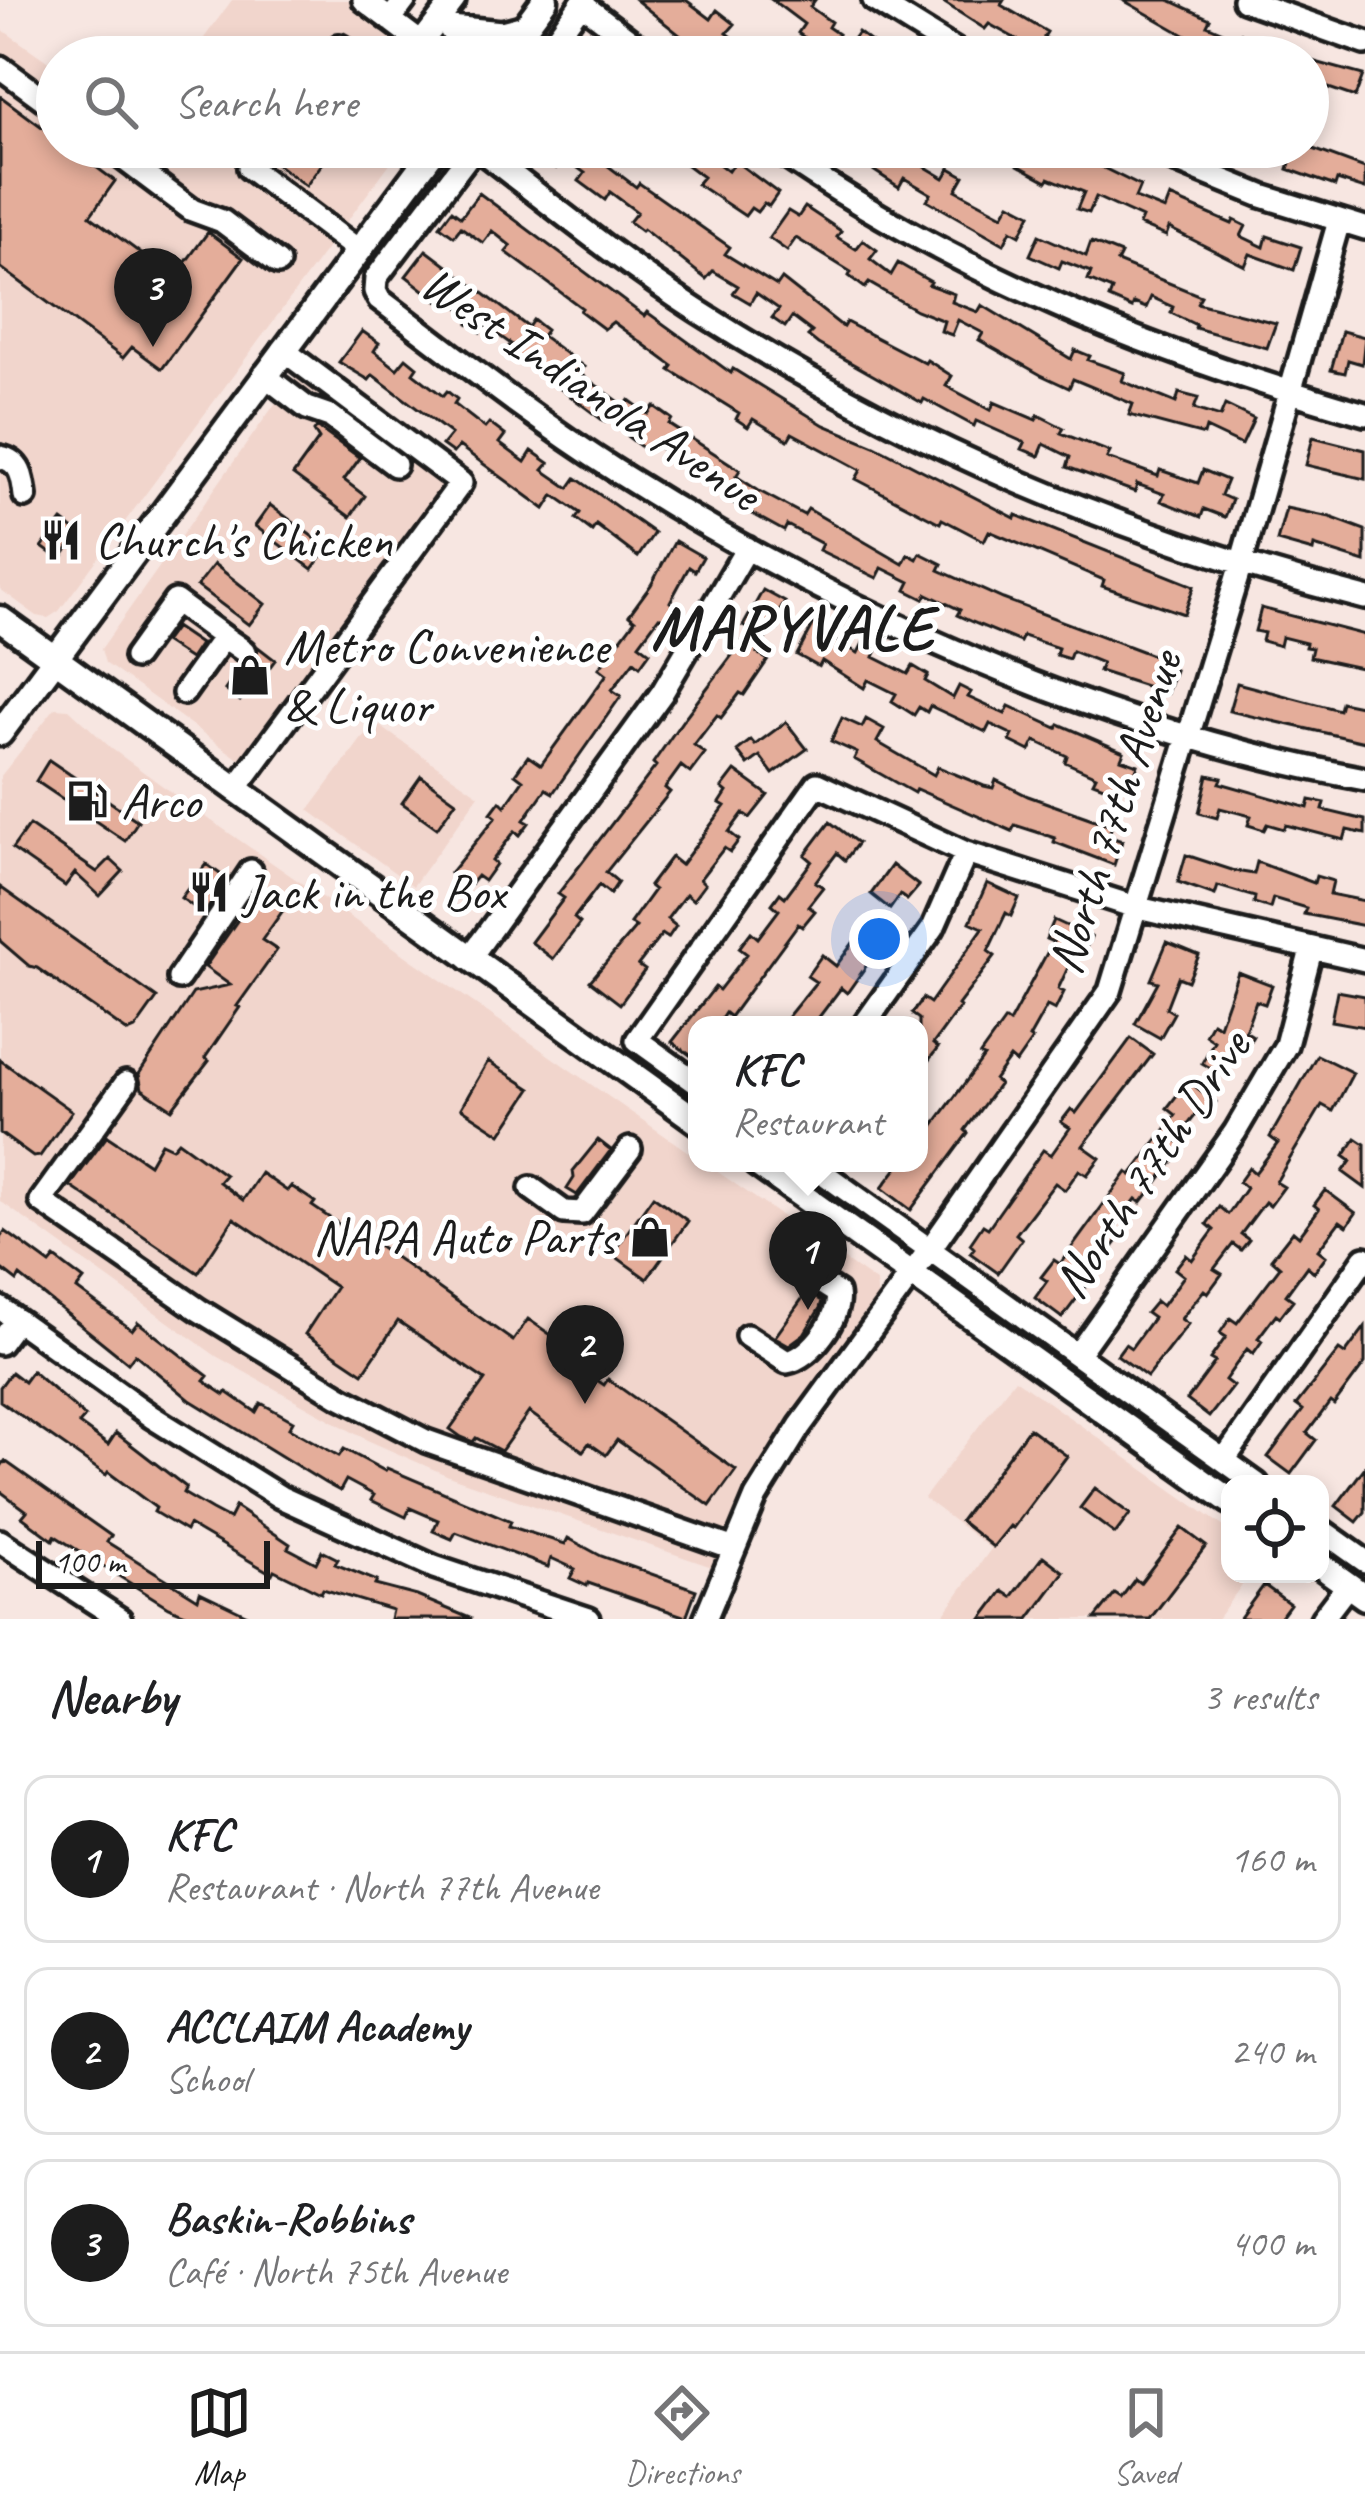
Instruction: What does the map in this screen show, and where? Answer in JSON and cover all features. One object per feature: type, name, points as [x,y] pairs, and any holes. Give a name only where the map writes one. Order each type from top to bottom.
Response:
[{"type":"main road","points":[[518,36],[545,0]]},
{"type":"main road","points":[[0,733],[420,168]]},
{"type":"main road","points":[[0,619],[688,1115]]},
{"type":"main road","points":[[769,1172],[1221,1495]]},
{"type":"main road","points":[[1329,1572],[1356,1591]]},
{"type":"street","points":[[364,0],[404,36]]},
{"type":"street","points":[[390,20],[405,0]]},
{"type":"street","points":[[874,0],[932,36]]},
{"type":"street","points":[[1244,0],[1365,43]]},
{"type":"street","points":[[558,36],[583,2],[626,36]]},
{"type":"street","points":[[448,15],[502,32],[525,26]]},
{"type":"street","points":[[0,67],[36,94]]},
{"type":"street","points":[[136,168],[278,262]]},
{"type":"street","points":[[249,168],[358,250]]},
{"type":"street","name":"West Indianola Avenue","points":[[459,168],[376,278],[375,292],[615,471],[747,548],[957,652],[1189,735],[1365,779]]},
{"type":"street","points":[[503,168],[692,307],[903,430],[1077,509],[1365,598]]},
{"type":"street","points":[[805,168],[890,223],[1036,299],[1191,359],[1365,414]]},
{"type":"street","points":[[1192,168],[1365,228]]},
{"type":"street","name":"North 77th Avenue","points":[[705,1619],[756,1497],[789,1444],[1110,991],[1340,221]]},
{"type":"street","points":[[236,790],[461,483],[284,350]]},
{"type":"street","points":[[264,375],[395,465]]},
{"type":"street","points":[[0,457],[19,468],[25,496]]},
{"type":"street","points":[[469,959],[662,693],[747,548]]},
{"type":"street","points":[[135,657],[175,601],[244,651]]},
{"type":"street","points":[[184,693],[224,637]]},
{"type":"street","points":[[688,1077],[637,1040],[817,784],[966,853],[1138,908],[1365,960]]},
{"type":"street","points":[[870,1016],[933,928],[966,853]]},
{"type":"street","points":[[179,978],[251,871]]},
{"type":"street","name":"North 77th Drive","points":[[1077,1354],[1235,1132],[1286,1046],[1311,950]]},
{"type":"street","points":[[126,1083],[41,1201],[199,1310],[339,1396],[426,1441],[734,1549]]},
{"type":"street","points":[[531,1188],[564,1212],[582,1214],[630,1148]]},
{"type":"street","points":[[822,1172],[1245,1475]]},
{"type":"street","points":[[1224,1460],[1365,1258]]},
{"type":"street","points":[[747,1336],[773,1356],[795,1362],[823,1332],[838,1310],[837,1293],[796,1267]]},
{"type":"street","points":[[0,1343],[9,1314],[152,1417],[280,1497],[434,1568],[589,1619]]},
{"type":"street","points":[[1329,1536],[1365,1562]]},
{"type":"street","points":[[0,1541],[120,1619]]},
{"type":"street","points":[[1322,1619],[1356,1591]]},
{"type":"shaded area","points":[[232,0],[349,0],[398,36],[205,36]]},
{"type":"shaded area","points":[[0,28],[36,53],[36,168],[386,168],[59,611],[48,618],[37,616],[0,589]]},
{"type":"shaded area","points":[[309,356],[456,470],[243,762],[105,663],[101,649]]},
{"type":"shaded area","points":[[55,708],[69,709],[112,749],[186,803],[688,1152],[688,1172],[718,1172],[876,1282],[878,1300],[788,1420],[749,1487],[712,1567],[451,1477],[367,1440],[216,1356],[0,1201],[0,777]]},
{"type":"shaded area","points":[[374,722],[479,795],[413,886],[309,810]]},
{"type":"shaded area","points":[[1015,1379],[1221,1525],[1221,1583],[1243,1583],[1217,1619],[940,1619],[991,1549],[924,1498]]},
{"type":"building","points":[[636,0],[686,0],[711,19],[717,10],[735,24],[727,33],[731,36],[681,36]]},
{"type":"building","points":[[772,0],[815,0],[810,7],[831,22],[828,27],[838,34],[802,36],[798,33],[804,24]]},
{"type":"building","points":[[940,0],[1004,0],[1001,5],[1047,32],[1045,36],[1011,36],[989,24],[985,29]]},
{"type":"building","points":[[1123,0],[1169,0],[1210,19],[1207,25],[1232,36],[1186,36]]},
{"type":"building","points":[[1329,66],[1363,75],[1355,97],[1329,88]]},
{"type":"building","points":[[0,96],[36,123],[36,168],[97,168],[115,181],[90,216],[174,278],[208,232],[243,258],[162,369],[132,347],[123,358],[0,267]]},
{"type":"building","points":[[1329,155],[1365,168],[1365,189],[1337,180],[1335,186],[1288,169],[1329,168]]},
{"type":"building","points":[[282,168],[319,168],[306,186]]},
{"type":"building","points":[[578,168],[611,168],[636,187],[639,183],[730,247],[725,254],[777,286],[782,279],[843,327],[846,322],[927,360],[952,376],[946,386],[991,410],[994,402],[1036,420],[1038,415],[1064,428],[1061,433],[1110,452],[1107,458],[1158,476],[1160,470],[1198,483],[1203,470],[1227,480],[1221,495],[1232,500],[1225,517],[1204,509],[1201,517],[1161,501],[1164,494],[1137,484],[1135,492],[1067,467],[1070,457],[1044,444],[1039,456],[1022,449],[1025,443],[976,421],[974,426],[924,399],[922,403],[818,344],[808,336],[812,332],[792,317],[785,327],[772,318],[779,309],[756,293],[750,303],[733,293],[738,286],[713,271],[706,279],[629,222],[637,212],[610,192],[605,200],[579,181],[585,173]]},
{"type":"building","points":[[691,168],[744,168],[778,193],[769,206],[764,203],[757,212],[751,208],[745,216],[697,184],[703,177]]},
{"type":"building","points":[[870,168],[927,168],[944,178],[950,168],[964,176],[956,190],[1003,215],[1010,203],[1031,214],[1020,235],[1011,230],[1004,244],[927,200],[931,194],[904,178],[899,187]]},
{"type":"building","points":[[1023,168],[1104,168],[1140,186],[1135,198],[1165,210],[1170,197],[1246,226],[1241,236],[1264,247],[1267,236],[1301,247],[1294,270],[1250,254],[1245,266],[1169,228],[1166,236],[1139,225],[1142,218],[1096,197],[1089,213],[1077,209],[1084,192]]},
{"type":"building","points":[[479,193],[644,316],[647,312],[731,373],[733,369],[824,425],[1015,518],[1194,586],[1184,614],[1102,586],[1104,580],[989,531],[984,541],[942,519],[940,523],[856,479],[861,470],[792,433],[788,440],[753,419],[748,427],[736,419],[739,413],[670,370],[673,366],[613,322],[604,329],[580,311],[506,252],[511,246],[492,231],[483,243],[461,227],[454,236],[440,226],[452,210],[461,217]]},
{"type":"building","points":[[805,207],[841,231],[837,237],[856,249],[863,240],[877,250],[870,259],[891,275],[898,263],[931,282],[929,285],[954,294],[952,302],[978,312],[982,305],[1071,359],[1075,350],[1090,356],[1088,360],[1125,373],[1122,381],[1176,403],[1179,393],[1198,398],[1194,409],[1220,417],[1225,405],[1254,419],[1242,445],[1206,428],[1204,435],[1129,415],[1133,404],[1073,379],[1069,388],[1041,375],[979,340],[983,333],[958,320],[952,335],[941,331],[944,321],[869,283],[865,288],[849,276],[851,272],[796,238],[787,251],[769,238],[788,211],[798,217]]},
{"type":"building","points":[[1039,235],[1086,256],[1091,242],[1121,254],[1117,262],[1201,296],[1197,303],[1276,323],[1267,348],[1195,328],[1171,313],[1173,307],[1151,297],[1146,308],[1134,303],[1132,308],[1109,298],[1112,290],[1088,280],[1091,272],[1062,261],[1059,268],[1030,255]]},
{"type":"building","points":[[426,250],[528,327],[533,320],[546,330],[542,336],[584,367],[579,373],[625,406],[629,400],[648,414],[654,406],[672,419],[669,424],[740,470],[736,476],[759,491],[804,515],[808,509],[903,564],[908,554],[917,559],[920,553],[942,564],[939,570],[1003,599],[1160,658],[1158,664],[1175,670],[1167,693],[1099,671],[1102,663],[1072,651],[1069,659],[1056,655],[1058,648],[1023,636],[1020,642],[972,622],[957,615],[960,610],[927,594],[924,599],[906,590],[910,582],[882,568],[877,578],[819,550],[822,544],[787,525],[784,531],[738,506],[707,485],[712,475],[697,466],[694,471],[654,444],[648,452],[628,437],[634,429],[612,413],[605,422],[505,352],[511,344],[484,325],[480,332],[468,323],[472,317],[442,295],[438,301],[406,276]]},
{"type":"building","points":[[362,331],[379,343],[374,351],[397,369],[406,358],[417,367],[413,373],[443,396],[447,391],[457,399],[454,404],[485,428],[489,423],[505,435],[499,443],[525,462],[532,451],[549,463],[543,470],[569,488],[576,478],[654,533],[638,557],[596,525],[592,531],[576,519],[580,513],[554,495],[545,509],[459,446],[453,453],[442,445],[451,434],[373,375],[369,380],[339,362]]},
{"type":"building","points":[[1342,331],[1365,337],[1362,364],[1348,360],[1345,373],[1331,370]]},
{"type":"building","points":[[317,427],[360,458],[344,480],[365,496],[350,517],[293,475],[319,439],[314,431]]},
{"type":"building","points":[[1313,437],[1365,450],[1365,479],[1306,465]]},
{"type":"building","points":[[270,505],[328,548],[312,569],[255,526]]},
{"type":"building","points":[[1286,508],[1365,530],[1365,562],[1314,546],[1313,551],[1277,541]]},
{"type":"building","name":"Church's Chicken","points":[[62,521],[79,534],[60,560],[42,547]]},
{"type":"building","points":[[675,541],[703,557],[695,571],[689,567],[670,602],[676,607],[665,621],[659,617],[639,644],[650,652],[640,666],[634,661],[612,690],[621,696],[553,793],[546,789],[524,820],[529,823],[520,835],[515,831],[492,861],[496,864],[484,881],[477,876],[468,887],[450,873],[496,817],[491,813],[500,801],[505,806],[523,780],[515,774],[528,756],[541,765],[607,674],[599,668],[635,620],[629,615]]},
{"type":"building","points":[[214,564],[265,604],[249,625],[197,586]]},
{"type":"building","points":[[763,590],[785,602],[779,612],[786,615],[778,629],[773,626],[757,653],[768,660],[744,695],[740,693],[721,718],[717,715],[694,745],[705,753],[690,773],[681,766],[665,788],[670,792],[606,872],[618,882],[610,894],[599,885],[574,918],[580,923],[553,959],[531,942],[564,898],[558,894],[751,630],[743,626]]},
{"type":"building","points":[[1261,608],[1365,635],[1365,669],[1310,657],[1312,648],[1305,647],[1306,643],[1282,637],[1280,646],[1262,641],[1264,633],[1255,631]]},
{"type":"building","points":[[814,623],[826,629],[823,634],[858,653],[863,643],[877,650],[874,657],[908,674],[913,666],[928,675],[925,681],[953,698],[959,686],[971,692],[968,697],[1005,714],[1009,706],[1124,752],[1121,759],[1138,765],[1129,788],[1117,784],[1114,790],[1093,782],[1096,776],[1065,762],[1067,756],[1035,741],[1030,751],[1010,741],[1013,735],[990,724],[986,732],[930,706],[927,712],[919,707],[914,715],[892,701],[896,694],[868,680],[864,688],[822,661],[819,667],[797,655]]},
{"type":"building","points":[[175,627],[200,644],[190,659],[164,642]]},
{"type":"building","name":"Metro Convenience & Liquor","points":[[258,647],[275,660],[240,701],[225,690],[242,666],[255,660]]},
{"type":"building","points":[[1237,683],[1339,710],[1341,702],[1365,707],[1365,742],[1229,711]]},
{"type":"building","points":[[842,718],[862,727],[866,719],[884,729],[877,742],[934,775],[938,767],[984,786],[993,788],[996,780],[1112,826],[1108,836],[1122,841],[1114,865],[1054,842],[1055,838],[1015,825],[1012,831],[916,789],[914,793],[854,759],[857,753],[831,741]]},
{"type":"building","points":[[786,722],[807,749],[773,774],[760,756],[748,765],[737,751],[751,740],[755,745]]},
{"type":"building","name":"Arco","points":[[49,760],[138,821],[125,841],[36,781]]},
{"type":"building","points":[[735,771],[768,795],[750,818],[743,813],[729,832],[739,840],[730,852],[724,848],[700,879],[705,884],[693,900],[686,894],[667,919],[676,926],[668,938],[662,934],[638,965],[645,970],[620,1004],[590,981],[636,927],[630,923],[671,857],[681,865],[725,806],[720,803],[727,792],[722,788]]},
{"type":"building","points":[[1208,775],[1222,778],[1220,783],[1308,808],[1310,800],[1325,803],[1323,810],[1365,820],[1365,834],[1347,830],[1344,840],[1286,825],[1284,829],[1267,824],[1264,830],[1248,825],[1251,816],[1220,808],[1217,818],[1199,813]]},
{"type":"building","points":[[421,776],[456,801],[437,828],[402,803]]},
{"type":"building","points":[[830,822],[858,843],[845,860],[837,853],[815,882],[823,887],[808,906],[815,911],[802,927],[798,924],[731,1016],[692,1016],[747,954],[739,948],[751,932],[758,938],[779,910],[772,904],[780,893],[785,897],[812,861],[805,855]]},
{"type":"building","points":[[29,825],[97,872],[110,859],[123,871],[100,896],[75,873],[65,886],[12,849]]},
{"type":"building","points":[[1186,855],[1235,871],[1254,874],[1257,862],[1314,883],[1316,876],[1333,881],[1330,894],[1365,901],[1365,926],[1304,914],[1306,908],[1273,898],[1270,908],[1254,903],[1255,897],[1218,886],[1215,895],[1178,882]]},
{"type":"building","name":"Jack in the Box","points":[[206,864],[227,879],[204,914],[181,898]]},
{"type":"building","points":[[892,865],[919,886],[907,900],[900,895],[890,909],[871,894]]},
{"type":"building","points":[[987,883],[1019,898],[1011,916],[1006,913],[988,951],[995,956],[933,1044],[938,1048],[928,1061],[928,1016],[912,1014],[923,998],[930,1003],[983,928],[970,922]]},
{"type":"building","points":[[0,887],[157,998],[135,1029],[128,1032],[0,941]]},
{"type":"building","points":[[260,888],[286,906],[262,940],[277,950],[205,1058],[209,1061],[172,1109],[142,1089],[139,1074],[193,993],[230,985],[205,967]]},
{"type":"building","points":[[1054,920],[1091,937],[1085,950],[1078,946],[1058,989],[1064,992],[1055,1010],[1047,1006],[1032,1040],[1016,1063],[1010,1058],[994,1080],[999,1084],[965,1130],[968,1133],[911,1210],[882,1188],[894,1172],[928,1172],[928,1133],[1005,1020],[1009,1023],[1053,942],[1046,939]]},
{"type":"building","points":[[869,921],[888,935],[847,993],[841,988],[820,1016],[788,1016],[816,982],[807,976],[822,955],[836,966]]},
{"type":"building","points":[[1167,942],[1199,955],[1188,981],[1178,977],[1166,1008],[1174,1013],[1160,1038],[1135,1024],[1158,982],[1151,980]]},
{"type":"building","points":[[1238,972],[1272,985],[1265,1004],[1256,1001],[1245,1031],[1253,1036],[1243,1053],[1236,1049],[1222,1075],[1202,1063],[1214,1041],[1205,1035],[1212,1022],[1219,1026]]},
{"type":"building","points":[[1337,991],[1365,996],[1365,1027],[1331,1021]]},
{"type":"building","points":[[688,1022],[688,1054],[672,1042]]},
{"type":"building","points":[[1131,1038],[1153,1054],[1083,1146],[1100,1158],[1087,1175],[1079,1170],[1065,1190],[1055,1183],[1016,1234],[1022,1239],[998,1273],[970,1253],[974,1248],[970,1244],[983,1225],[988,1228],[1043,1150],[1051,1155],[1070,1128],[1061,1122],[1071,1109],[1076,1113]]},
{"type":"building","points":[[1317,1055],[1353,1073],[1333,1111],[1322,1105],[1276,1182],[1284,1187],[1270,1206],[1265,1202],[1241,1234],[1249,1240],[1241,1250],[1233,1244],[1214,1269],[1222,1274],[1181,1319],[1188,1324],[1147,1377],[1117,1355],[1125,1344],[1131,1348],[1153,1318],[1146,1313],[1156,1301],[1162,1306],[1184,1276],[1175,1269],[1186,1255],[1192,1260],[1214,1230],[1207,1224],[1219,1207],[1228,1214],[1246,1188],[1239,1182],[1249,1168],[1255,1173],[1278,1143],[1270,1137]]},
{"type":"building","points":[[0,1060],[72,1111],[40,1156],[33,1157],[0,1133]]},
{"type":"building","points":[[488,1061],[531,1089],[501,1134],[461,1108]]},
{"type":"building","points":[[1188,1081],[1216,1102],[1205,1117],[1198,1112],[1176,1140],[1185,1146],[1141,1203],[1136,1199],[1111,1232],[1120,1238],[1110,1251],[1105,1247],[1081,1280],[1087,1285],[1062,1318],[1035,1298],[1047,1281],[1041,1277],[1054,1260],[1060,1264],[1127,1172],[1131,1175],[1176,1115],[1167,1108]]},
{"type":"building","points":[[107,1136],[149,1164],[161,1143],[172,1148],[178,1141],[225,1175],[219,1182],[243,1200],[261,1173],[287,1191],[291,1186],[315,1202],[312,1206],[365,1242],[368,1238],[513,1341],[528,1319],[580,1355],[574,1364],[604,1385],[608,1379],[736,1470],[710,1506],[617,1440],[606,1455],[589,1443],[583,1451],[529,1412],[501,1451],[476,1438],[473,1442],[461,1437],[450,1429],[485,1380],[398,1321],[363,1373],[305,1334],[336,1287],[234,1218],[198,1273],[70,1186]]},
{"type":"building","points":[[1356,1138],[1365,1144],[1365,1188],[1343,1172],[1351,1161],[1344,1156]]},
{"type":"building","points":[[598,1140],[611,1150],[577,1195],[567,1189],[573,1171]]},
{"type":"building","points":[[1325,1190],[1356,1213],[1347,1226],[1340,1221],[1318,1250],[1326,1256],[1314,1272],[1307,1266],[1286,1295],[1293,1300],[1258,1338],[1262,1341],[1253,1354],[1247,1349],[1225,1380],[1233,1386],[1209,1417],[1187,1400],[1215,1362],[1210,1359],[1226,1337],[1220,1333],[1230,1318],[1237,1323],[1280,1267],[1271,1259],[1293,1231],[1299,1236],[1319,1209],[1314,1205]]},
{"type":"building","name":"NAPA Auto Parts","points":[[653,1196],[688,1221],[647,1279],[612,1254]]},
{"type":"building","points":[[5,1231],[50,1264],[55,1258],[84,1280],[77,1289],[132,1330],[138,1322],[208,1376],[204,1381],[225,1395],[256,1412],[261,1403],[293,1421],[289,1428],[339,1456],[344,1449],[385,1471],[511,1521],[509,1526],[565,1544],[568,1538],[601,1556],[696,1590],[686,1617],[587,1586],[570,1578],[575,1569],[551,1558],[548,1567],[456,1532],[452,1539],[433,1531],[438,1520],[410,1508],[406,1517],[371,1500],[374,1495],[346,1480],[340,1491],[325,1483],[190,1400],[135,1354],[128,1363],[20,1276],[17,1281],[0,1268],[0,1238]]},
{"type":"building","points":[[807,1292],[822,1301],[820,1308],[804,1334],[789,1345],[775,1337]]},
{"type":"building","points":[[1365,1327],[1365,1363],[1307,1433],[1316,1440],[1291,1474],[1268,1457],[1303,1410],[1296,1405],[1339,1350],[1345,1354]]},
{"type":"building","points":[[32,1371],[85,1417],[79,1424],[108,1445],[116,1433],[186,1487],[183,1493],[212,1510],[229,1519],[235,1507],[316,1563],[322,1551],[338,1559],[335,1564],[377,1581],[375,1585],[472,1619],[390,1619],[392,1610],[323,1589],[321,1593],[274,1570],[272,1574],[189,1525],[186,1531],[154,1512],[156,1508],[108,1472],[106,1475],[0,1401],[0,1387],[11,1372],[24,1382]]},
{"type":"building","points":[[1029,1428],[1067,1456],[993,1547],[960,1521]]},
{"type":"building","points":[[5,1461],[111,1536],[107,1542],[198,1599],[200,1592],[256,1619],[198,1619],[168,1607],[55,1536],[53,1540],[22,1517],[27,1511],[0,1491],[0,1468]]},
{"type":"building","points":[[1365,1467],[1365,1512],[1357,1522],[1336,1506]]},
{"type":"building","points":[[1095,1488],[1130,1514],[1115,1534],[1080,1508]]},
{"type":"building","points":[[1182,1528],[1206,1546],[1150,1619],[1095,1619],[1115,1594],[1121,1598],[1135,1579],[1140,1583]]},
{"type":"building","points":[[1043,1556],[1064,1572],[1029,1619],[982,1619],[1003,1591],[1012,1597]]},
{"type":"building","points":[[1264,1585],[1290,1604],[1279,1619],[1239,1619]]},
{"type":"place","name":"Baskin-Robbins","points":[[153,347]]},
{"type":"place","name":"Church's Chicken","points":[[61,540]]},
{"type":"place","name":"Metro Convenience & Liquor","points":[[250,675]]},
{"type":"place","name":"Arco","points":[[87,801]]},
{"type":"place","name":"Jack in the Box","points":[[209,892]]},
{"type":"place","name":"NAPA Auto Parts","points":[[650,1237]]},
{"type":"place","name":"KFC","points":[[808,1310]]},
{"type":"place","name":"ACCLAIM Academy","points":[[585,1404]]},
{"type":"district","name":"MARYVALE","points":[[793,627]]}]
